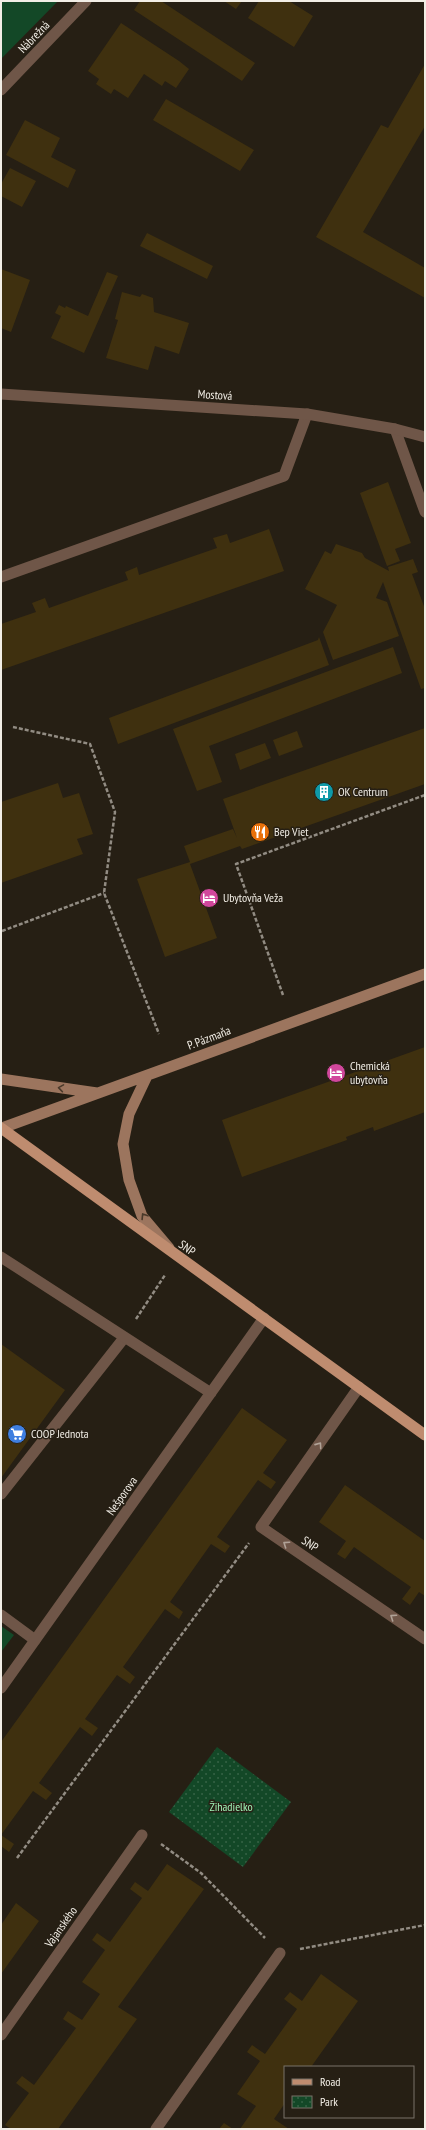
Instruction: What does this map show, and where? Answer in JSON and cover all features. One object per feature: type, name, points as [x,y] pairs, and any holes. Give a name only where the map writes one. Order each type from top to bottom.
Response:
[{"type":"main road","name":"P. Pázmaňa","points":[[1,1128],[425,974]]},
{"type":"main road","points":[[147,1076],[129,1114],[123,1144],[129,1180],[142,1216],[177,1257]]},
{"type":"main road","points":[[1,1078],[100,1093]]},
{"type":"main road","name":"SNP","points":[[1,1128],[177,1257],[425,1435]]},
{"type":"street","name":"Nábrežná","points":[[1,90],[86,1]]},
{"type":"street","name":"Mostová","points":[[1,394],[307,414],[395,429],[425,437]]},
{"type":"street","points":[[1,577],[284,476],[307,414]]},
{"type":"street","points":[[395,429],[425,512]]},
{"type":"street","points":[[1,1257],[210,1393]]},
{"type":"street","name":"Nešporova","points":[[1,1688],[264,1318]]},
{"type":"street","points":[[1,1494],[124,1338]]},
{"type":"street","points":[[261,1527],[359,1387]]},
{"type":"street","name":"SNP","points":[[261,1527],[425,1639]]},
{"type":"street","points":[[1,1615],[35,1640]]},
{"type":"street","name":"Vajanského","points":[[1,2035],[142,1835]]},
{"type":"street","points":[[156,2129],[280,1953]]},
{"type":"path","points":[[13,727],[90,744],[115,812],[104,893],[159,1034]]},
{"type":"path","points":[[284,995],[236,864],[425,795]]},
{"type":"path","points":[[2,931],[104,893]]},
{"type":"path","points":[[124,1338],[165,1276]]},
{"type":"path","points":[[17,1858],[261,1527]]},
{"type":"path","points":[[142,1835],[165,1847],[201,1873],[280,1953],[425,1925]]},
{"type":"green space","points":[[1,1],[58,1],[1,59]]},
{"type":"green space","points":[[1,1626],[14,1635],[1,1652]]},
{"type":"green space","name":"Žihadielko","points":[[217,1747],[291,1802],[243,1867],[169,1812]]},
{"type":"building","points":[[140,1],[161,1],[255,63],[242,81],[134,10]]},
{"type":"building","points":[[224,1],[242,1],[236,9]]},
{"type":"building","points":[[259,1],[289,1],[313,16],[294,47],[248,18]]},
{"type":"building","points":[[121,23],[189,69],[176,88],[165,81],[162,86],[144,74],[128,98],[114,89],[111,94],[96,84],[99,79],[88,71]]},
{"type":"building","points":[[425,64],[425,126],[363,232],[425,268],[425,298],[316,237],[381,125],[388,128]]},
{"type":"building","points":[[166,99],[254,150],[240,171],[153,120]]},
{"type":"building","points":[[25,120],[60,138],[51,157],[76,170],[68,188],[6,155]]},
{"type":"building","points":[[10,168],[36,181],[22,207],[1,196],[1,184]]},
{"type":"building","points":[[147,233],[213,266],[207,279],[140,246]]},
{"type":"building","points":[[1,269],[30,280],[11,332],[1,328]]},
{"type":"building","points":[[107,272],[118,276],[84,353],[51,338],[61,316],[55,313],[59,305],[65,308],[66,306],[88,316]]},
{"type":"building","points":[[122,292],[140,297],[142,294],[153,298],[154,312],[189,323],[179,354],[155,346],[148,370],[106,358],[118,320],[115,319]]},
{"type":"building","points":[[388,482],[411,543],[395,549],[400,561],[387,566],[360,493]]},
{"type":"building","points":[[269,529],[284,571],[1,670],[1,624],[36,612],[32,603],[45,598],[49,608],[128,580],[125,572],[137,567],[139,575],[217,548],[213,538],[227,534],[230,543]]},
{"type":"building","points":[[336,544],[362,553],[365,558],[389,571],[388,567],[413,559],[418,572],[412,574],[425,609],[425,688],[421,689],[383,582],[376,598],[387,602],[399,636],[333,660],[323,632],[337,605],[305,589],[325,551],[331,554]]},
{"type":"building","points":[[319,637],[329,665],[118,744],[109,718],[318,640]]},
{"type":"building","points":[[393,647],[402,673],[209,746],[222,782],[197,791],[173,729]]},
{"type":"building","name":"OK Centrum","points":[[425,728],[425,784],[242,849],[240,846],[190,864],[217,938],[165,957],[137,879],[190,862],[184,846],[233,829],[237,838],[223,799]]},
{"type":"building","points":[[297,731],[303,747],[279,756],[273,740]]},
{"type":"building","points":[[265,743],[271,758],[240,770],[235,754]]},
{"type":"building","points":[[58,783],[63,798],[79,793],[93,834],[77,839],[83,854],[1,883],[1,802]]},
{"type":"building","points":[[425,1047],[425,1112],[374,1131],[373,1127],[346,1137],[347,1140],[242,1177],[222,1120]]},
{"type":"building","name":"COOP Jednota","points":[[1,1344],[65,1390],[1,1478]]},
{"type":"building","points":[[242,1408],[287,1440],[263,1473],[276,1482],[271,1489],[258,1480],[217,1537],[230,1546],[225,1553],[211,1544],[170,1602],[183,1612],[179,1619],[165,1609],[123,1667],[135,1677],[130,1684],[117,1675],[85,1719],[98,1728],[92,1736],[80,1727],[39,1783],[52,1793],[46,1800],[33,1791],[1,1835],[1,1742]]},
{"type":"building","points":[[345,1485],[425,1541],[425,1596],[419,1592],[410,1605],[402,1599],[411,1587],[354,1547],[345,1559],[337,1554],[346,1541],[319,1522]]},
{"type":"building","points":[[1,1835],[14,1844],[9,1852],[1,1846]]},
{"type":"building","points":[[167,1864],[204,1889],[118,2007],[137,2019],[58,2129],[11,2129],[5,2125],[29,2093],[16,2083],[22,2076],[34,2085],[76,2028],[63,2019],[68,2011],[82,2020],[100,1994],[82,1982],[105,1950],[92,1940],[97,1933],[110,1942],[142,1898],[130,1889],[135,1882],[148,1891]]},
{"type":"building","points":[[16,1903],[39,1921],[1,1974],[1,1925]]},
{"type":"building","points":[[321,1974],[358,2001],[312,2066],[284,2066],[284,2104],[274,2119],[289,2129],[240,2129],[256,2106],[237,2094],[260,2061],[247,2052],[252,2045],[265,2054],[297,2009],[284,1999],[290,1992],[302,2001]]},
{"type":"building","points":[[224,2123],[233,2129],[219,2129]]},
{"type":"place","name":"OK Centrum","points":[[324,792]]},
{"type":"place","name":"Bep Viet","points":[[260,832]]},
{"type":"place","name":"Ubytovňa Veža","points":[[209,898]]},
{"type":"place","name":"Chemická ubytovňa","points":[[336,1073]]},
{"type":"place","name":"COOP Jednota","points":[[17,1434]]}]
